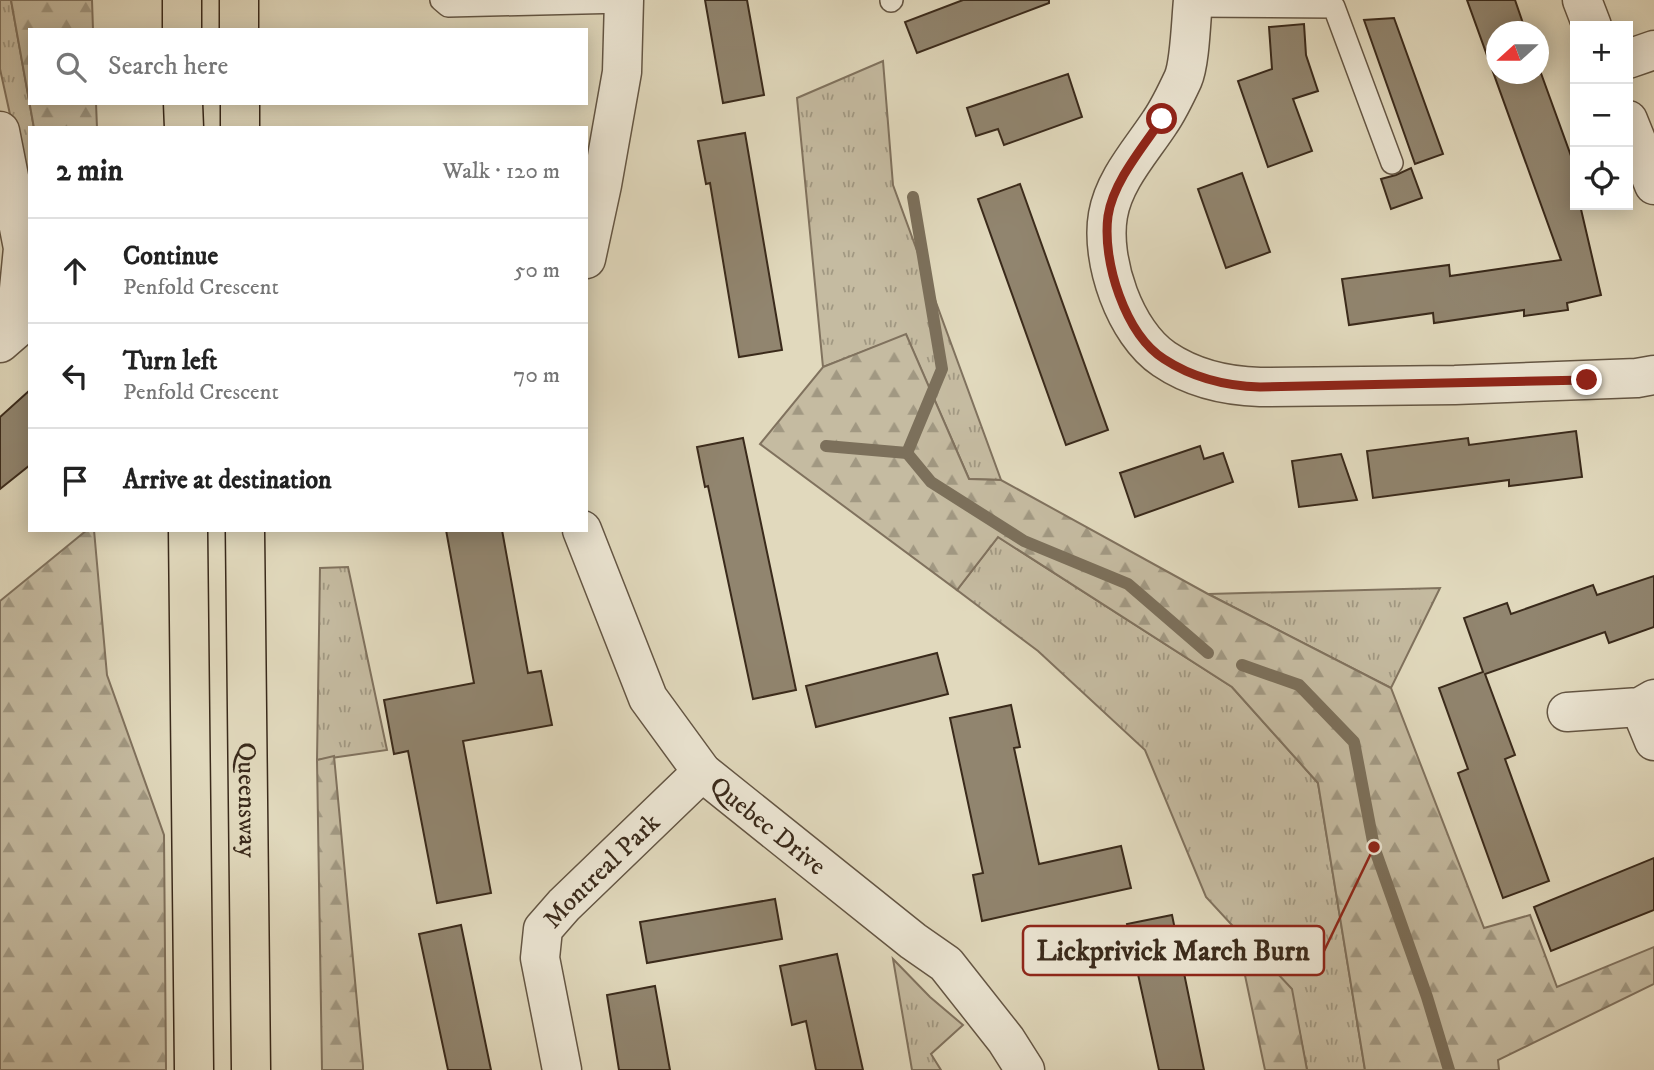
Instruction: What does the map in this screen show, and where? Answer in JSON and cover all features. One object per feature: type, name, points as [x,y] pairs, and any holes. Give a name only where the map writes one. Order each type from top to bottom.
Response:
[{"type":"highway","points":[[182,0],[182,28]]},
{"type":"highway","points":[[239,0],[239,28]]},
{"type":"highway","points":[[183,105],[184,126]]},
{"type":"highway","points":[[240,105],[240,126]]},
{"type":"highway","points":[[188,532],[194,1070]]},
{"type":"highway","name":"Queensway","points":[[245,532],[251,1070]]},
{"type":"street","points":[[1583,0],[1590,21]]},
{"type":"street","points":[[588,250],[603,185],[622,72],[624,1]]},
{"type":"street","points":[[1193,3],[1185,76],[1162,119],[1122,177],[1108,215],[1108,254],[1117,291],[1137,331],[1163,358],[1202,378],[1236,386],[1260,387],[1469,384],[1637,378],[1654,375]]},
{"type":"street","points":[[1633,57],[1654,50]]},
{"type":"street","points":[[0,131],[23,248],[15,330],[0,343]]},
{"type":"street","points":[[1633,132],[1654,185]]},
{"type":"street","name":"Quebec Drive","points":[[583,532],[648,698],[702,772],[913,942],[946,964],[1006,1040],[1025,1070]]},
{"type":"street","points":[[1567,712],[1649,716]]},
{"type":"street","name":"Montreal Park","points":[[562,1070],[540,958],[543,929],[564,905],[702,772]]},
{"type":"lane","points":[[440,0],[448,6],[624,1]]},
{"type":"lane","points":[[1193,3],[1334,7],[1392,163]]},
{"type":"green space","points":[[0,0],[11,0],[34,126],[28,126],[28,196],[0,69]]},
{"type":"green space","points":[[11,0],[92,0],[93,28],[28,28],[28,95]]},
{"type":"green space","points":[[883,61],[893,185],[1001,480],[969,479],[906,335],[823,367],[797,98]]},
{"type":"green space","points":[[30,105],[96,105],[97,126],[34,126]]},
{"type":"green space","points":[[906,334],[969,479],[1001,480],[1208,594],[1391,688],[1484,928],[1530,915],[1557,987],[1654,947],[1654,984],[1498,1060],[1499,1070],[1365,1070],[1318,783],[1232,687],[998,537],[957,590],[760,444],[823,367]]},
{"type":"green space","points":[[85,532],[94,532],[107,675],[164,835],[166,1070],[0,1070],[0,601]]},
{"type":"green space","points":[[998,537],[1232,687],[1318,783],[1365,1070],[1307,1070],[1291,989],[1206,897],[1145,750],[1038,651],[957,590]]},
{"type":"green space","points":[[348,567],[387,750],[317,760],[320,568]]},
{"type":"green space","points":[[1440,588],[1391,688],[1208,594]]},
{"type":"green space","points":[[334,756],[363,1070],[322,1070],[317,760]]},
{"type":"green space","points":[[1235,928],[1292,989],[1307,1070],[1265,1070]]},
{"type":"green space","points":[[893,959],[930,997],[963,1025],[931,1054],[941,1070],[912,1070]]},
{"type":"building","points":[[705,0],[747,0],[764,95],[723,103]]},
{"type":"building","points":[[963,0],[1049,0],[1049,3],[917,53],[905,22]]},
{"type":"building","points":[[1467,0],[1515,0],[1522,21],[1486,21],[1486,53]]},
{"type":"building","points":[[1394,18],[1443,154],[1415,164],[1364,20]]},
{"type":"building","points":[[1304,24],[1306,55],[1318,91],[1293,99],[1312,151],[1268,167],[1238,81],[1272,69],[1269,27]]},
{"type":"building","points":[[1068,74],[1082,117],[1004,145],[998,129],[976,136],[967,108]]},
{"type":"building","points":[[1497,84],[1545,84],[1570,153],[1570,210],[1581,210],[1601,295],[1567,303],[1568,310],[1524,316],[1524,310],[1434,323],[1433,313],[1349,325],[1342,279],[1449,265],[1450,276],[1561,260]]},
{"type":"building","points":[[745,133],[782,350],[739,357],[710,183],[706,184],[698,141]]},
{"type":"building","points":[[1411,168],[1422,198],[1391,209],[1381,179]]},
{"type":"building","points":[[1242,173],[1270,252],[1226,268],[1198,189]]},
{"type":"building","points":[[1020,184],[1108,430],[1066,445],[978,199]]},
{"type":"building","points":[[28,392],[28,467],[0,489],[0,417]]},
{"type":"building","points":[[1576,431],[1582,477],[1509,486],[1509,480],[1373,498],[1367,451],[1468,438],[1469,445]]},
{"type":"building","points":[[743,438],[796,690],[753,699],[708,486],[705,487],[697,447]]},
{"type":"building","points":[[1200,446],[1204,459],[1223,453],[1233,482],[1135,517],[1120,473]]},
{"type":"building","points":[[1341,454],[1357,500],[1299,507],[1292,461]]},
{"type":"building","points":[[446,532],[502,532],[528,673],[541,671],[552,725],[463,741],[491,893],[437,903],[408,751],[394,754],[384,700],[474,683]]},
{"type":"building","points":[[1654,576],[1654,627],[1609,643],[1605,632],[1485,674],[1515,755],[1505,759],[1549,881],[1503,898],[1458,773],[1468,769],[1439,688],[1483,672],[1464,618],[1507,603],[1511,614],[1593,585],[1597,595]]},
{"type":"building","points":[[937,653],[948,694],[816,727],[806,686]]},
{"type":"building","points":[[1011,705],[1020,747],[1014,748],[1039,864],[1121,846],[1131,888],[982,921],[973,875],[983,873],[950,718]]},
{"type":"building","points":[[1654,858],[1654,910],[1551,951],[1534,907]]},
{"type":"building","points":[[775,899],[782,939],[647,963],[640,922]]},
{"type":"building","points":[[1172,915],[1204,1070],[1159,1070],[1127,924]]},
{"type":"building","points":[[461,925],[491,1070],[448,1070],[419,934]]},
{"type":"building","points":[[837,954],[863,1070],[816,1070],[806,1021],[792,1025],[780,966]]},
{"type":"building","points":[[655,986],[670,1070],[619,1070],[607,995]]},
{"type":"waterway","points":[[913,197],[942,369],[907,453],[931,482],[1024,541],[1128,584],[1208,653]]},
{"type":"waterway","points":[[826,446],[907,453]]},
{"type":"waterway","points":[[1242,665],[1299,685],[1354,742],[1374,847],[1427,997],[1449,1070]]},
{"type":"place","name":"Lickprivick March Burn","points":[[1374,847]]},
{"type":"route","points":[[1162,119],[1122,177],[1108,215],[1108,254],[1117,291],[1137,331],[1163,358],[1202,378],[1236,386],[1587,380]]}]
